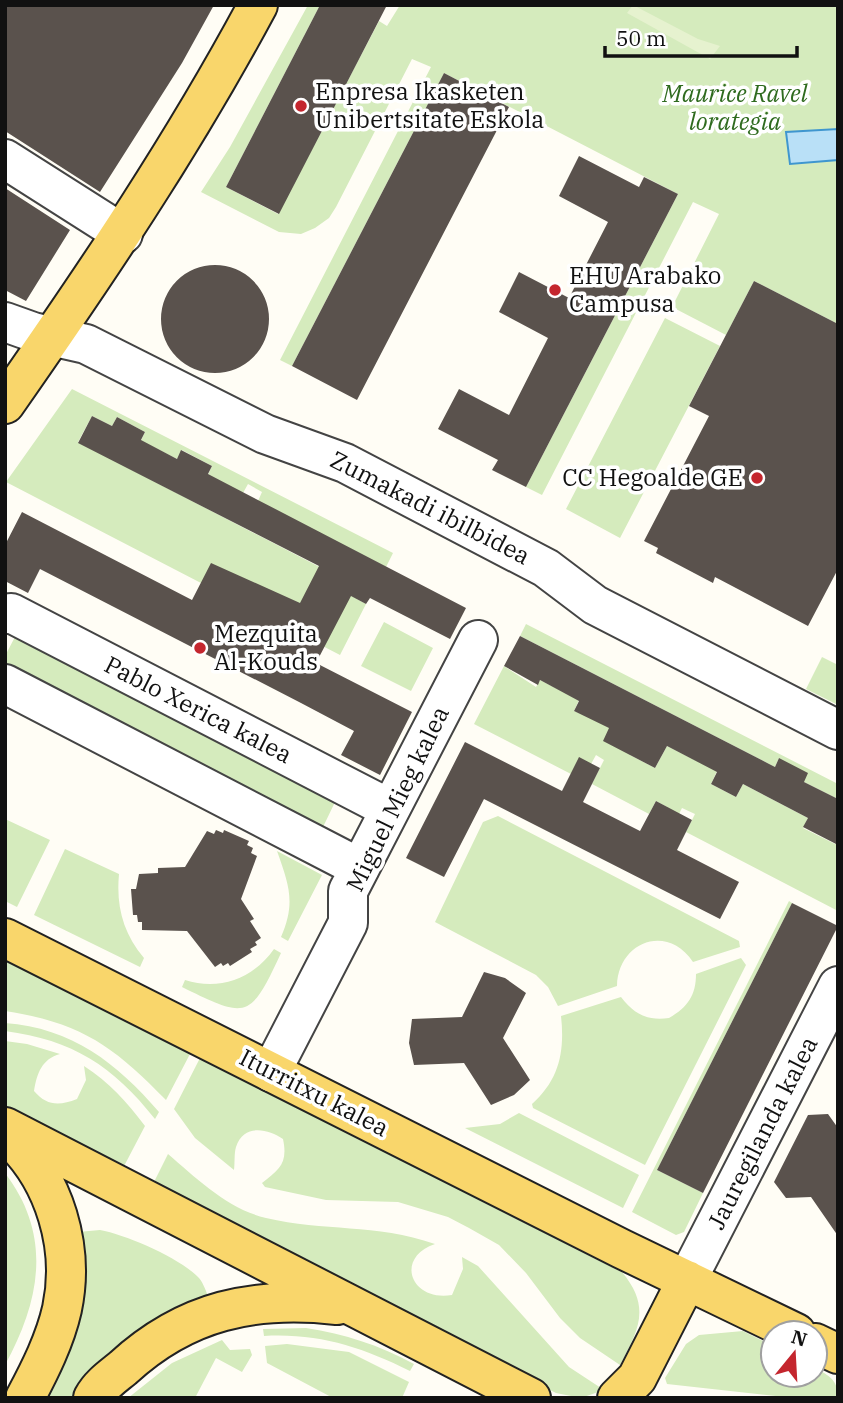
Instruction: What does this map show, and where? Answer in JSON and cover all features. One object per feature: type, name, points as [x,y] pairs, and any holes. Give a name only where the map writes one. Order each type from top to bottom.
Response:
[{"type":"main road","points":[[5,404],[123,234],[216,84],[258,5]]},
{"type":"main road","name":"Iturritxu kalea","points":[[5,939],[622,1249],[769,1319]]},
{"type":"main road","points":[[5,1127],[531,1398]]},
{"type":"main road","points":[[5,1134],[28,1154],[44,1180],[58,1218],[66,1264],[62,1308],[51,1345],[25,1398]]},
{"type":"main road","name":"Iturritxu kalea","points":[[622,1249],[645,1271],[659,1312],[660,1332],[686,1316],[712,1309],[761,1315]]},
{"type":"main road","points":[[617,1398],[636,1378],[687,1280]]},
{"type":"main road","points":[[93,1398],[136,1356],[176,1328],[221,1310],[276,1302],[352,1307]]},
{"type":"street","points":[[5,159],[123,234]]},
{"type":"street","name":"Zumakadi ibilbidea","points":[[5,322],[52,337],[86,344],[265,434],[345,463],[546,568],[603,609],[838,730]]},
{"type":"street","name":"Pablo Xerica kalea","points":[[5,614],[10,613],[390,809]]},
{"type":"street","name":"Miguel Mieg kalea","points":[[271,1072],[348,923],[348,891],[478,640]]},
{"type":"street","points":[[5,684],[360,868]]},
{"type":"street","name":"Jauregilanda kalea","points":[[687,1280],[838,986]]},
{"type":"green space","name":"Maurice Ravel lorategia","points":[[308,5],[320,5],[226,187],[278,214],[379,21],[387,26],[400,5],[838,5],[838,324],[754,281],[726,335],[672,307],[719,214],[693,202],[542,495],[526,487],[678,194],[444,73],[292,366],[280,360],[431,67],[412,59],[329,218],[301,234],[279,232],[201,192],[230,147]]},
{"type":"green space","points":[[633,5],[698,39],[720,46],[710,59],[627,13]]},
{"type":"green space","points":[[665,318],[720,346],[620,538],[566,509]]},
{"type":"green space","points":[[72,389],[393,553],[386,567],[258,501],[262,492],[248,484],[243,493],[208,475],[212,466],[182,450],[177,459],[141,441],[145,432],[117,417],[112,426],[92,416],[78,442],[362,589],[357,599],[366,604],[340,655],[6,482]]},
{"type":"green space","points":[[384,622],[433,648],[411,691],[361,666]]},
{"type":"green space","points":[[526,624],[838,784],[838,799],[804,782],[779,758],[775,767],[520,636]]},
{"type":"green space","points":[[16,635],[336,800],[323,827],[5,663],[5,656]]},
{"type":"green space","points":[[822,657],[838,665],[838,705],[806,689]]},
{"type":"green space","points":[[504,666],[536,687],[540,680],[579,700],[574,711],[639,735],[630,755],[655,768],[667,746],[717,771],[711,784],[736,797],[743,784],[808,818],[803,828],[835,844],[838,840],[838,911],[686,832],[695,814],[682,808],[673,826],[660,820],[667,807],[656,801],[649,814],[592,784],[604,760],[596,755],[591,764],[571,774],[474,724]]},
{"type":"green space","points":[[498,816],[739,941],[740,947],[693,962],[682,950],[670,943],[646,943],[626,958],[619,971],[617,986],[558,1006],[548,987],[536,975],[435,922],[483,822]]},
{"type":"green space","points":[[5,819],[50,840],[17,907],[5,901]]},
{"type":"green space","points":[[65,849],[119,874],[120,908],[126,929],[144,958],[140,967],[34,915]]},
{"type":"green space","points":[[277,851],[322,875],[288,941],[281,937],[286,925],[289,894]]},
{"type":"green space","points":[[789,901],[792,903],[657,1170],[703,1193],[684,1232],[676,1235],[632,1212]]},
{"type":"green space","points":[[274,949],[281,953],[271,975],[253,1002],[244,1007],[221,1005],[182,987],[185,980],[210,984],[234,980],[256,968]]},
{"type":"green space","points":[[741,958],[746,965],[645,1165],[533,1108],[532,1104],[548,1085],[558,1064],[562,1042],[561,1016],[621,997],[642,1015],[669,1018],[690,1000],[696,974]]},
{"type":"green space","points":[[5,960],[190,1054],[166,1100],[112,1051],[76,1030],[55,1022],[5,1011]]},
{"type":"green space","points":[[5,1023],[51,1032],[91,1051],[127,1078],[143,1094],[159,1112],[155,1119],[123,1084],[90,1058],[51,1041],[5,1031]]},
{"type":"green space","points":[[5,1041],[27,1044],[60,1054],[49,1059],[39,1073],[34,1091],[44,1100],[59,1104],[77,1099],[86,1080],[84,1066],[124,1101],[145,1126],[122,1170],[5,1110]]},
{"type":"green space","points":[[200,1058],[622,1272],[637,1296],[639,1318],[637,1329],[620,1365],[580,1338],[499,1245],[448,1217],[398,1202],[326,1200],[265,1187],[262,1183],[281,1165],[284,1147],[283,1139],[264,1131],[250,1131],[240,1139],[235,1149],[234,1170],[195,1138],[174,1109]]},
{"type":"green space","points":[[519,1113],[639,1175],[623,1208],[465,1128],[500,1124]]},
{"type":"green space","points":[[168,1154],[214,1192],[252,1214],[308,1225],[391,1233],[435,1244],[422,1250],[412,1268],[418,1286],[426,1292],[452,1295],[463,1269],[462,1257],[478,1266],[569,1367],[604,1390],[581,1398],[556,1393],[152,1186]]},
{"type":"green space","points":[[5,1173],[20,1197],[30,1221],[36,1269],[27,1317],[5,1365]]},
{"type":"green space","points":[[100,1230],[138,1242],[179,1263],[199,1278],[209,1298],[80,1398],[40,1398],[78,1232]]},
{"type":"green space","points":[[306,1328],[362,1341],[414,1364],[410,1371],[339,1343],[303,1337],[264,1336],[263,1329]]},
{"type":"green space","points":[[743,1331],[759,1339],[759,1389],[829,1389],[829,1377],[837,1387],[838,1398],[794,1398],[667,1384],[665,1378],[686,1344],[699,1335]]},
{"type":"green space","points":[[222,1340],[230,1350],[250,1349],[252,1355],[242,1372],[216,1358],[195,1398],[128,1398],[172,1363]]},
{"type":"green space","points":[[287,1344],[349,1352],[409,1382],[402,1398],[333,1398],[267,1363],[265,1346]]},
{"type":"water","points":[[838,129],[838,160],[790,164],[786,132]]},
{"type":"building","points":[[5,5],[214,5],[182,63],[100,192],[5,131]]},
{"type":"building","name":"Enpresa Ikasketen Unibertsitate Eskola","points":[[320,5],[387,5],[279,214],[226,187]]},
{"type":"building","points":[[444,73],[509,107],[357,400],[292,366]]},
{"type":"building","points":[[579,156],[639,187],[644,177],[678,194],[526,487],[492,470],[498,460],[438,429],[459,389],[509,415],[548,338],[499,312],[519,272],[569,298],[608,222],[559,196]]},
{"type":"building","points":[[5,188],[70,230],[26,301],[5,290]]},
{"type":"building","points":[[215,265],[236,269],[253,281],[265,298],[269,319],[265,340],[253,357],[236,369],[215,373],[194,369],[177,357],[165,340],[161,319],[165,298],[177,281],[194,269]]},
{"type":"building","name":"CC Hegoalde GE","points":[[754,281],[838,324],[838,569],[808,626],[715,577],[713,583],[656,553],[658,548],[644,541],[709,416],[689,406]]},
{"type":"building","points":[[92,416],[112,426],[117,417],[145,432],[141,440],[177,459],[181,450],[212,466],[208,474],[466,608],[450,639],[370,598],[366,604],[351,596],[316,663],[412,712],[380,775],[341,755],[354,731],[301,703],[40,569],[28,593],[5,581],[5,545],[22,512],[192,600],[211,563],[300,603],[319,566],[78,443]]},
{"type":"building","points":[[520,636],[775,767],[779,758],[808,773],[804,782],[838,799],[838,845],[803,827],[808,818],[743,784],[736,797],[711,784],[717,772],[667,746],[655,768],[603,741],[609,728],[574,711],[579,701],[540,680],[538,685],[504,666]]},
{"type":"building","points":[[465,742],[562,791],[579,757],[600,768],[583,802],[640,831],[656,801],[692,820],[677,850],[739,882],[720,919],[484,799],[444,877],[406,858]]},
{"type":"building","points":[[216,830],[223,833],[224,830],[249,841],[247,845],[253,848],[251,853],[257,856],[241,899],[254,919],[250,921],[261,938],[255,942],[257,945],[250,949],[252,952],[230,966],[228,963],[223,966],[221,963],[215,967],[187,931],[142,930],[142,922],[138,922],[137,915],[133,915],[131,889],[136,889],[139,874],[158,873],[158,868],[185,867],[207,831],[214,834]]},
{"type":"building","points":[[792,903],[838,926],[703,1193],[657,1170]]},
{"type":"building","points":[[484,972],[505,978],[526,993],[503,1038],[530,1080],[514,1095],[491,1105],[464,1063],[414,1065],[409,1043],[412,1019],[462,1017]]},
{"type":"building","points":[[828,1114],[838,1128],[838,1236],[811,1197],[786,1198],[774,1182],[808,1115]]},
{"type":"place","name":"Enpresa Ikasketen Unibertsitate Eskola","points":[[301,106]]},
{"type":"place","name":"EHU Arabako Campusa","points":[[555,290]]},
{"type":"place","name":"CC Hegoalde GE","points":[[757,478]]},
{"type":"place","name":"Mezquita Al-Kouds","points":[[200,648]]}]
